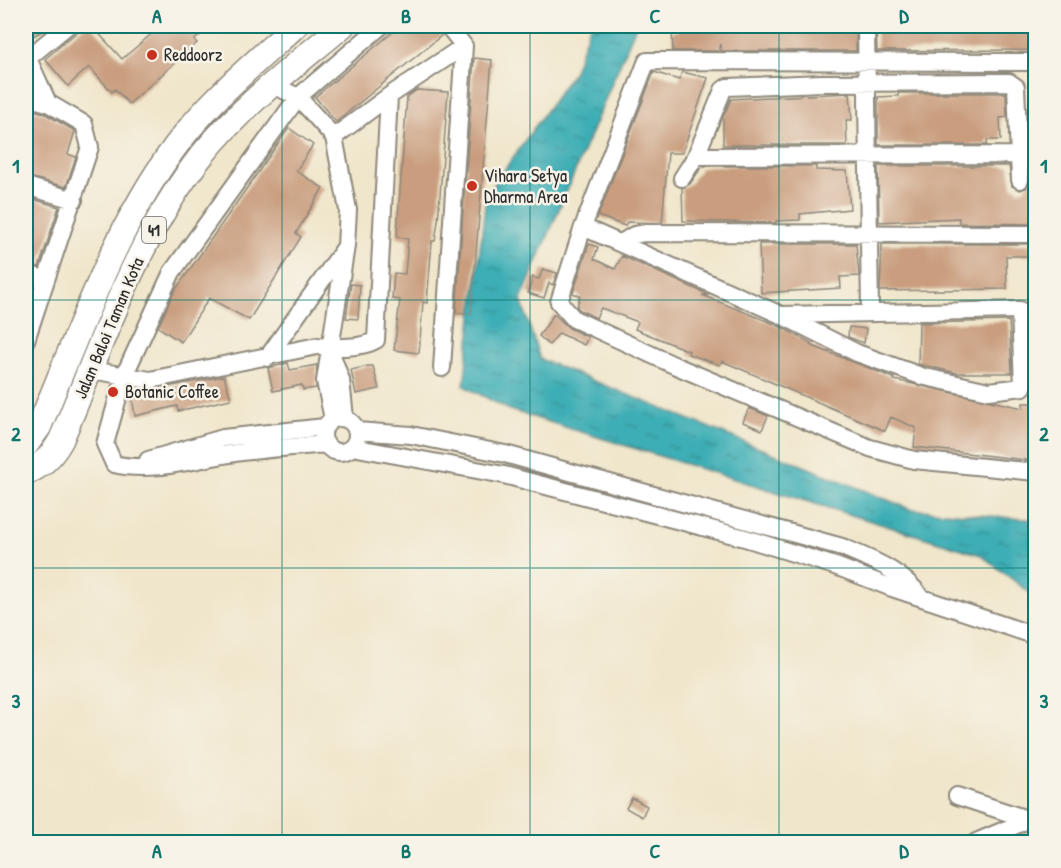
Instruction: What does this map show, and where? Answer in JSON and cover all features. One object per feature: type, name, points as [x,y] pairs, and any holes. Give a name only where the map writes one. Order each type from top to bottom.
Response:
[{"type":"highway","name":"Jalan Baloi Taman Kota","points":[[26,445],[39,427],[121,238],[147,190],[185,134],[236,79],[295,26]]},
{"type":"highway","name":"Jalan Baloi Taman Kota","points":[[26,473],[39,467],[52,455],[144,249],[166,206],[202,154],[273,85],[342,26]]},
{"type":"highway","points":[[121,238],[144,249]]},
{"type":"street","points":[[48,103],[27,56],[67,26]]},
{"type":"street","points":[[381,26],[298,97],[172,272],[124,376],[105,444],[114,464],[124,467],[176,465],[227,454],[326,444],[335,451],[352,447],[504,475],[745,538],[838,567],[1035,636]]},
{"type":"street","points":[[442,368],[464,46],[448,26]]},
{"type":"street","points":[[866,26],[870,312]]},
{"type":"street","points":[[334,137],[389,96],[464,46]]},
{"type":"street","points":[[1035,62],[866,64],[647,62],[583,227],[559,302],[574,319],[676,366],[870,448],[914,460],[1035,472]]},
{"type":"street","points":[[682,178],[696,156],[723,90],[727,87],[866,82],[1009,82],[1016,87],[1020,180]]},
{"type":"street","points":[[273,85],[298,97],[334,137],[348,210],[346,246],[329,346],[341,380],[335,421],[326,444]]},
{"type":"street","points":[[91,370],[150,380],[317,346],[371,343],[376,340],[389,96]]},
{"type":"street","points":[[26,97],[48,103],[84,124],[90,147],[26,340]]},
{"type":"street","points":[[696,156],[1020,155]]},
{"type":"street","points":[[26,186],[74,200]]},
{"type":"street","points":[[583,227],[781,315],[857,353],[921,376],[989,391],[1023,387],[1020,310],[781,315]]},
{"type":"street","points":[[621,243],[634,234],[645,233],[1035,234]]},
{"type":"street","points":[[267,358],[346,246]]},
{"type":"street","points":[[26,274],[45,279]]},
{"type":"street","points":[[124,467],[223,438],[335,421],[357,431],[411,435],[505,454],[842,547],[886,566],[908,580],[921,597]]},
{"type":"street","points":[[352,447],[357,431]]},
{"type":"street","points":[[957,796],[1032,821]]},
{"type":"street","points":[[976,843],[1032,821]]},
{"type":"water","points":[[590,26],[636,26],[521,300],[540,359],[910,509],[1035,520],[1035,597],[981,555],[510,410],[464,386],[486,196],[574,71]]},
{"type":"building","points":[[26,26],[51,26],[26,40]]},
{"type":"building","points":[[84,26],[92,26],[122,59],[161,26],[212,26],[194,40],[197,43],[129,104],[115,89],[112,92],[89,67],[68,86],[45,59]]},
{"type":"building","points":[[400,26],[438,26],[442,35],[336,122],[315,97]]},
{"type":"building","points":[[678,26],[856,26],[856,51],[721,51],[721,44],[718,51],[673,51],[672,31],[678,31]]},
{"type":"building","points":[[876,26],[1035,26],[1035,50],[877,51]]},
{"type":"building","name":"Vihara Setya Dharma Area","points":[[474,58],[492,60],[471,314],[456,313]]},
{"type":"building","points":[[654,72],[679,80],[682,72],[708,78],[682,153],[668,153],[662,223],[627,222],[625,226],[598,216]]},
{"type":"building","points":[[417,90],[448,92],[438,221],[435,241],[432,241],[427,303],[423,302],[419,353],[394,350],[400,300],[392,299],[394,273],[405,274],[408,239],[397,237],[398,218],[407,97]]},
{"type":"building","points":[[850,93],[852,120],[846,120],[847,145],[723,145],[723,117],[731,99]]},
{"type":"building","points":[[898,93],[1006,93],[1007,117],[1000,118],[1001,140],[987,140],[987,145],[878,145],[878,97],[898,96]]},
{"type":"building","points":[[26,108],[44,113],[75,131],[68,154],[76,157],[66,187],[26,176]]},
{"type":"building","points":[[1028,120],[1035,121],[1035,224],[959,223],[959,218],[879,222],[878,166],[1009,166],[1012,186],[1020,190],[1026,188],[1030,180]]},
{"type":"building","points":[[289,128],[313,145],[296,171],[323,188],[296,233],[301,237],[249,320],[209,298],[181,342],[158,327],[174,292]]},
{"type":"building","points":[[709,166],[816,166],[816,170],[847,171],[850,209],[800,214],[800,220],[776,221],[776,223],[683,221],[682,188],[690,184],[701,168]]},
{"type":"building","points":[[26,197],[59,207],[39,267],[26,264]]},
{"type":"building","points":[[589,244],[598,247],[594,259],[615,269],[622,256],[709,295],[702,295],[779,326],[811,343],[810,345],[894,378],[894,380],[1023,408],[1023,403],[1035,403],[1035,461],[914,447],[916,428],[891,417],[885,431],[722,361],[720,365],[688,354],[689,351],[635,329],[638,322],[601,308],[596,318],[577,307],[580,296],[573,293]]},
{"type":"building","points":[[759,244],[856,244],[859,276],[840,277],[841,288],[761,293]]},
{"type":"building","points":[[882,244],[1035,244],[1035,256],[1006,256],[1007,289],[880,291]]},
{"type":"building","points":[[543,269],[557,273],[553,285],[549,283],[544,298],[528,293],[533,277],[539,279]]},
{"type":"building","points":[[351,284],[360,285],[358,319],[346,318]]},
{"type":"building","points":[[554,314],[569,328],[588,337],[584,345],[559,333],[549,345],[539,336]]},
{"type":"building","points":[[1009,321],[1012,373],[957,373],[918,364],[919,323]]},
{"type":"building","points":[[849,327],[866,329],[864,343],[848,337]]},
{"type":"building","points":[[288,363],[290,370],[317,365],[316,388],[303,390],[302,385],[273,391],[268,368]]},
{"type":"building","points":[[373,366],[379,389],[356,394],[351,370]]},
{"type":"building","points":[[224,376],[231,399],[178,411],[177,406],[135,416],[131,390],[152,390]]},
{"type":"building","points":[[749,408],[768,416],[762,430],[743,422]]},
{"type":"building","points":[[632,798],[647,806],[642,817],[626,808]]},
{"type":"place","name":"Reddoorz","points":[[152,55]]},
{"type":"place","name":"Vihara Setya Dharma Area","points":[[472,186]]},
{"type":"place","name":"Botanic Coffee","points":[[113,392]]}]
